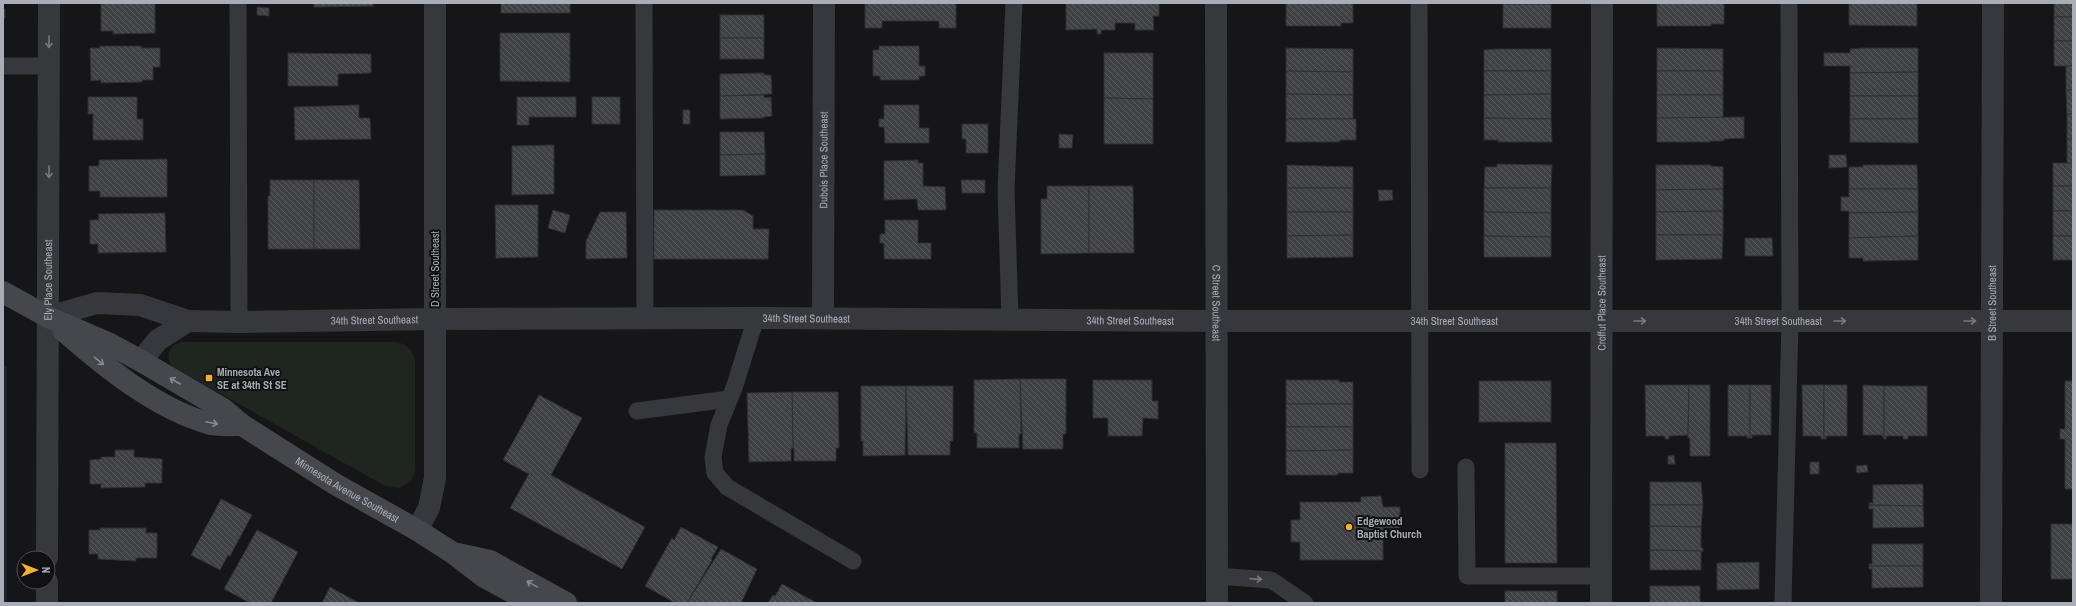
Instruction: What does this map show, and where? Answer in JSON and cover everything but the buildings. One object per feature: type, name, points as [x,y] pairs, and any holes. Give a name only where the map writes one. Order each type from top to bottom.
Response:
[{"type":"main road","name":"Minnesota Avenue Southeast","points":[[3,292],[48,317],[108,344],[141,361],[223,409],[242,425],[335,484],[417,530],[453,553],[483,576],[532,603]]},
{"type":"main road","name":"Minnesota Avenue Southeast","points":[[48,317],[101,363],[173,410],[212,424],[242,425]]},
{"type":"main road","name":"Minnesota Avenue Southeast","points":[[453,553],[490,561],[566,603]]},
{"type":"street","name":"Ely Place Southeast","points":[[47,550],[49,3]]},
{"type":"street","name":"D Street Southeast","points":[[417,530],[429,508],[434,487],[436,3]]},
{"type":"street","name":"Dubois Place Southeast","points":[[824,3],[824,318]]},
{"type":"street","name":"C Street Southeast","points":[[1216,3],[1217,603]]},
{"type":"street","name":"Croffut Place Southeast","points":[[1601,603],[1602,3]]},
{"type":"street","name":"B Street Southeast","points":[[1990,603],[1993,3]]},
{"type":"street","name":"34th Street Southeast","points":[[48,317],[97,303],[140,306],[188,321],[239,322],[435,318],[824,318],[1217,321],[2073,321]]},
{"type":"street","points":[[141,361],[158,340],[188,321]]},
{"type":"street","points":[[47,590],[47,603]]},
{"type":"lane","points":[[238,3],[239,322]]},
{"type":"lane","points":[[644,3],[645,318]]},
{"type":"lane","points":[[1010,319],[1006,190],[1014,3]]},
{"type":"lane","points":[[1419,3],[1420,470]]},
{"type":"lane","points":[[1783,603],[1790,321],[1789,3]]},
{"type":"lane","points":[[3,66],[49,66]]},
{"type":"lane","points":[[756,318],[719,425],[713,458],[715,473],[727,487],[853,561]]},
{"type":"lane","points":[[637,411],[729,399]]},
{"type":"lane","points":[[1466,467],[1467,576],[1601,576]]},
{"type":"lane","points":[[1217,576],[1271,580],[1305,603]]},
{"type":"shaded area","points":[[182,342],[397,342],[403,344],[411,350],[415,360],[415,471],[410,482],[400,488],[385,486],[173,367],[170,363],[168,355],[169,352],[174,345]]},
{"type":"shaded area","points":[[3,365],[7,367],[7,603],[3,603]]},
{"type":"place","name":"Minnesota Ave SE at 34th St SE","points":[[209,378]]},
{"type":"place","name":"Edgewood Baptist Church","points":[[1349,527]]}]
